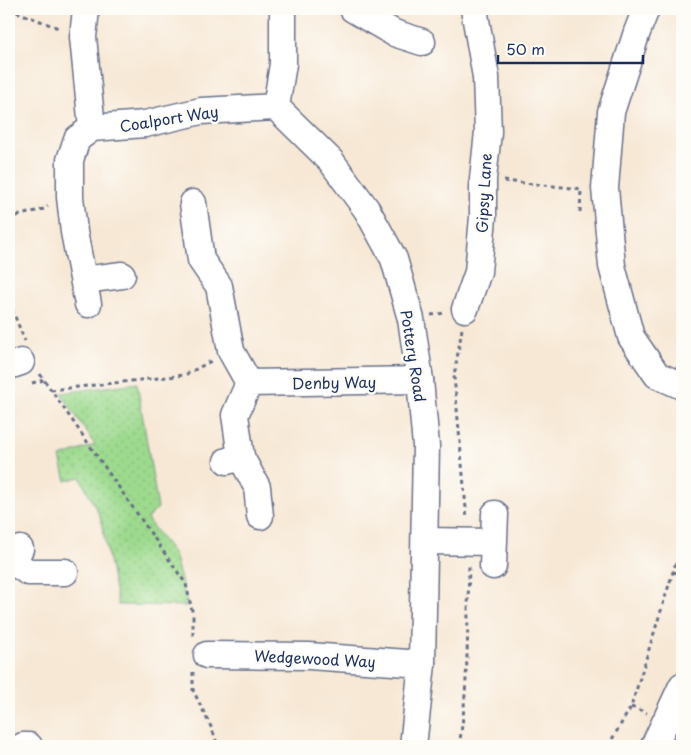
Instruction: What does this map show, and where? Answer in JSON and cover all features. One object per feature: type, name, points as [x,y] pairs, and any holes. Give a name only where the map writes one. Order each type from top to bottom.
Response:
[{"type":"street","points":[[276,107],[284,64],[283,9]]},
{"type":"street","points":[[354,9],[394,33],[422,42]]},
{"type":"street","name":"Gipsy Lane","points":[[465,309],[478,272],[483,218],[483,180],[488,132],[486,77],[474,9]]},
{"type":"street","points":[[646,9],[611,112],[605,188],[610,246],[612,266],[632,337],[657,375],[682,386]]},
{"type":"street","points":[[85,21],[92,128],[77,139],[70,160],[62,198],[74,232],[86,292],[122,275]]},
{"type":"street","name":"Coalport Way","points":[[92,128],[145,124],[201,111],[276,107]]},
{"type":"street","name":"Pottery Road","points":[[276,107],[331,162],[367,210],[394,259],[411,319],[420,380],[426,446],[422,664],[413,746]]},
{"type":"street","points":[[194,203],[201,260],[219,286],[231,351],[249,384],[235,415],[234,459],[257,487],[260,516]]},
{"type":"street","name":"Denby Way","points":[[249,384],[420,380]]},
{"type":"street","points":[[425,541],[485,550],[494,514]]},
{"type":"street","points":[[13,556],[28,572],[65,572]]},
{"type":"street","name":"Wedgewood Way","points":[[198,654],[308,656],[422,664]]},
{"type":"street","points":[[654,746],[682,686]]},
{"type":"street","points":[[23,746],[30,746]]},
{"type":"path","points":[[9,9],[85,21]]},
{"type":"path","points":[[483,180],[581,188]]},
{"type":"path","points":[[9,218],[44,209],[62,198]]},
{"type":"path","points":[[9,302],[23,361],[51,390],[186,584],[194,615],[198,654],[193,690],[212,728],[218,746]]},
{"type":"path","points":[[411,319],[465,309],[454,376],[485,550],[468,649],[464,717],[459,746]]},
{"type":"path","points":[[51,390],[185,375],[231,351]]},
{"type":"path","points":[[608,746],[631,707],[682,543]]},
{"type":"path","points":[[673,572],[682,574]]},
{"type":"green space","points":[[137,383],[158,508],[147,519],[174,554],[188,606],[118,605],[100,516],[80,477],[66,481],[60,457],[95,445],[61,393]]}]
